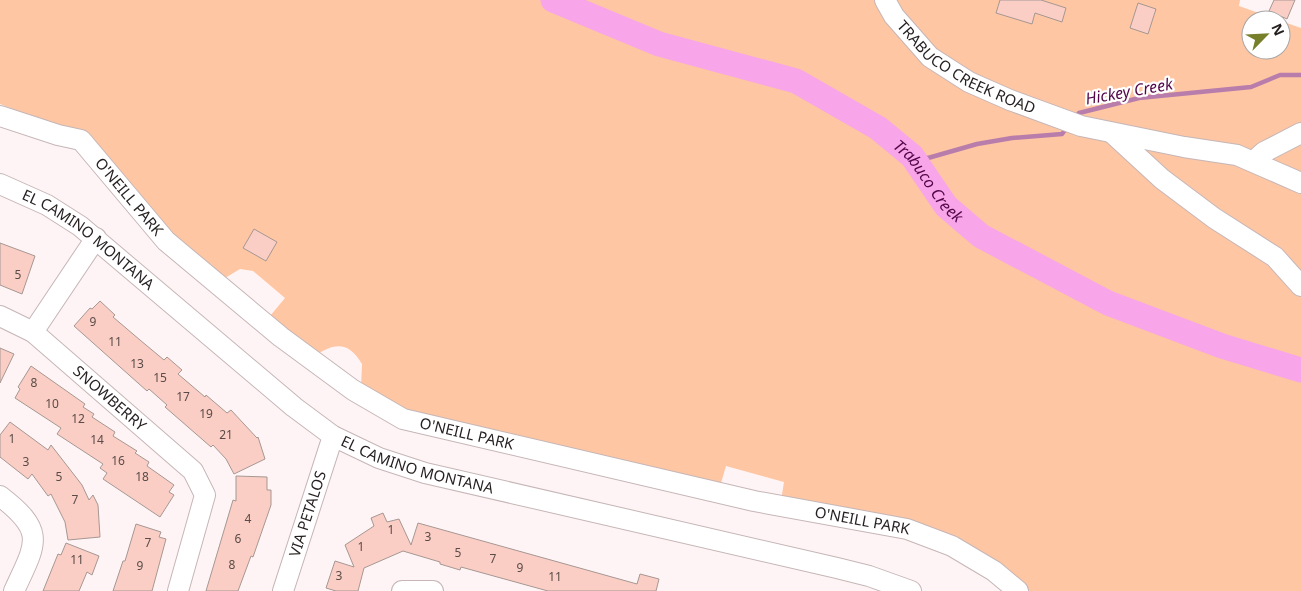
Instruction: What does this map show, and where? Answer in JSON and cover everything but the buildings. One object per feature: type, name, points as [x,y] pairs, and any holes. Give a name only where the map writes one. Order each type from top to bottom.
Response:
[{"type":"street","name":"TRABUCO CREEK ROAD","points":[[885,0],[915,43],[930,57],[969,82],[1060,119],[1112,133]]},
{"type":"street","name":"O'NEILL PARK","points":[[0,116],[58,135],[81,140],[166,241],[289,343],[353,390],[403,419],[754,501],[907,529],[952,546],[994,571],[1018,591]]},
{"type":"street","points":[[1112,133],[1237,155],[1301,183]]},
{"type":"street","points":[[1112,133],[1162,179],[1214,218],[1275,257],[1301,286]]},
{"type":"street","points":[[1254,161],[1264,152],[1301,133]]},
{"type":"street","name":"EL CAMINO MONTANA","points":[[0,184],[47,205],[96,238],[294,407],[333,436],[379,458],[425,473],[837,568],[869,576],[911,591]]},
{"type":"street","points":[[33,332],[96,238]]},
{"type":"street","name":"SNOWBERRY","points":[[0,316],[33,332],[193,471],[205,494],[178,591]]},
{"type":"street","name":"VIA PETALOS","points":[[283,591],[333,436]]},
{"type":"street","points":[[0,496],[19,511],[34,532],[33,549],[14,591]]},
{"type":"street","points":[[402,591],[433,591]]},
{"type":"shaded area","points":[[0,0],[1240,0],[1239,6],[1250,10],[1241,10],[1241,60],[1291,60],[1291,24],[1301,28],[1301,591],[1029,591],[945,535],[781,501],[784,482],[726,466],[721,483],[404,413],[361,388],[362,364],[352,351],[342,346],[336,346],[316,355],[270,316],[285,298],[253,271],[240,269],[225,278],[157,220],[62,128],[0,104]]},
{"type":"waterway","name":"Trabuco Creek","points":[[553,0],[659,44],[796,81],[878,128],[912,156],[946,206],[981,236],[1108,303],[1222,346],[1301,370]]},
{"type":"waterway","name":"Hickey Creek","points":[[1075,118],[1079,113],[1139,98],[1251,87],[1280,75],[1301,75]]},
{"type":"waterway","name":"Hickey Creek","points":[[912,156],[928,158],[977,144],[1012,138],[1062,134],[1068,126]]}]
